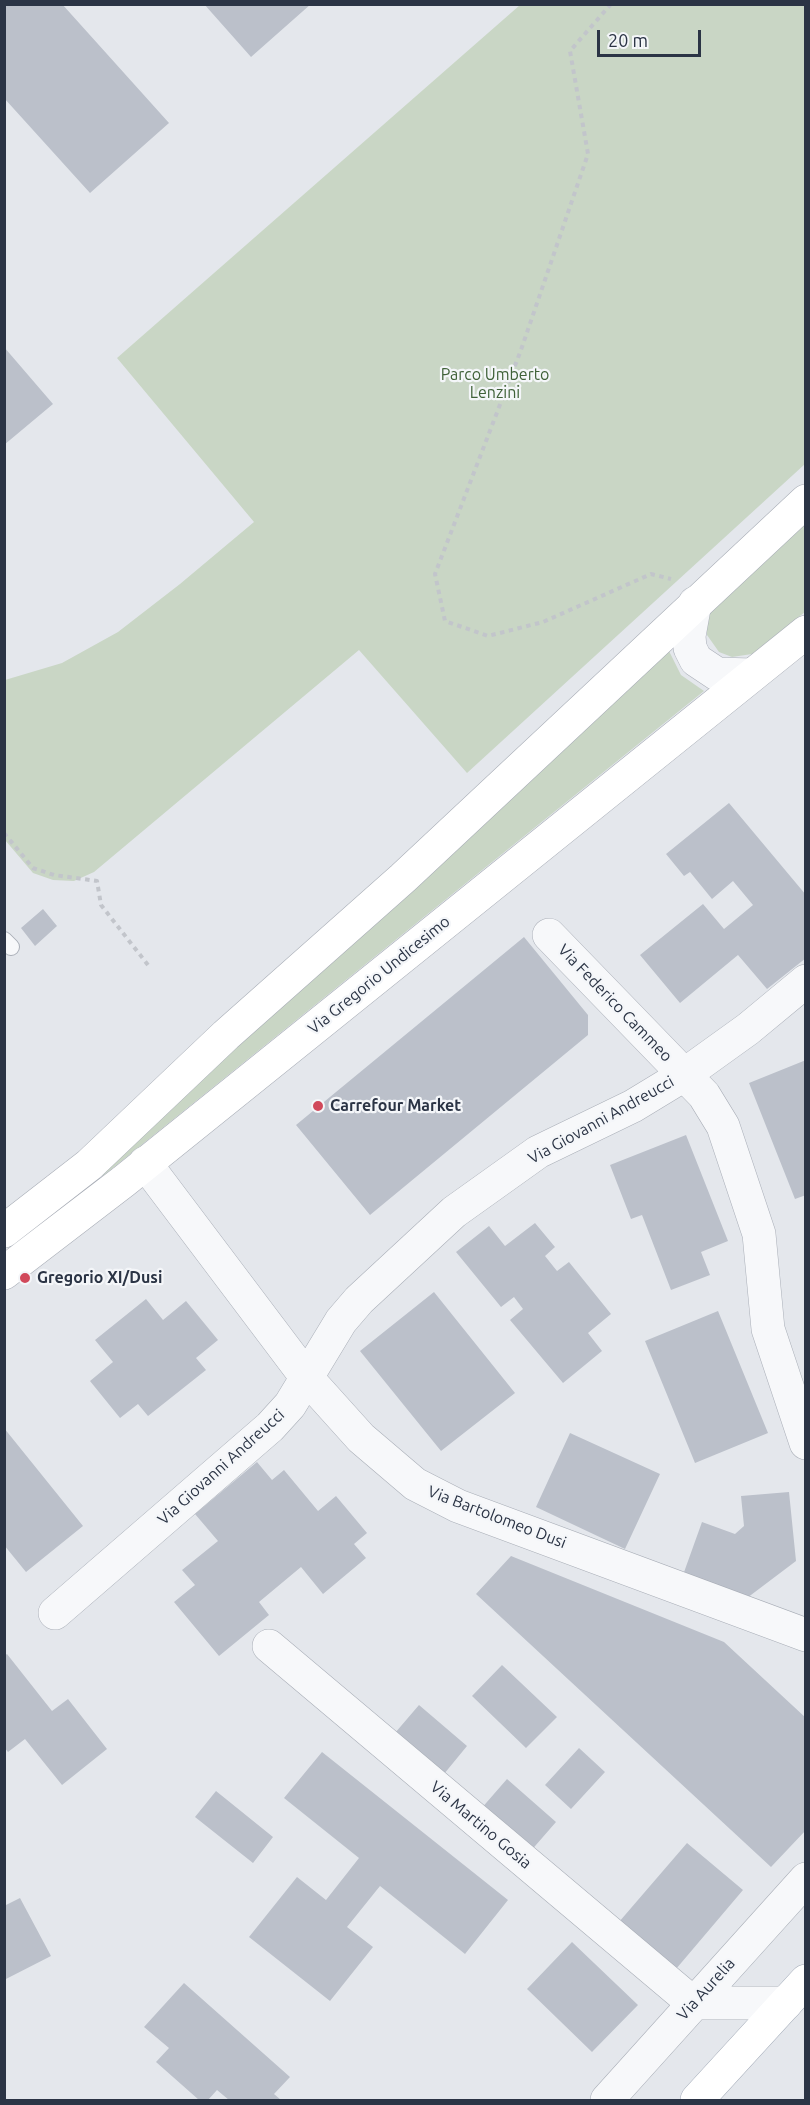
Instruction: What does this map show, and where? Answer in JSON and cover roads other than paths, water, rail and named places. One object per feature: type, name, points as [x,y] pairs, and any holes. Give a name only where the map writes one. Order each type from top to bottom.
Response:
[{"type":"street","points":[[4,1231],[89,1164],[226,1035],[403,878],[806,501]]},
{"type":"street","points":[[703,596],[689,636],[690,648],[696,660],[717,674],[752,675]]},
{"type":"street","name":"Via Gregorio Undicesimo","points":[[4,1273],[145,1163],[806,632]]},
{"type":"street","name":"Via Federico Cammeo","points":[[549,935],[684,1075],[714,1110],[729,1141],[759,1234],[768,1329],[806,1443]]},
{"type":"street","name":"Via Giovanni Andreucci","points":[[55,1613],[270,1427],[290,1405],[341,1321],[359,1300],[454,1212],[538,1152],[633,1106],[684,1075],[748,1029],[806,981]]},
{"type":"street","name":"Via Bartolomeo Dusi","points":[[145,1163],[307,1378],[380,1456],[434,1495],[806,1635]]},
{"type":"street","name":"Via Martino Gosia","points":[[269,1646],[693,2003]]},
{"type":"street","name":"Via Aurelia","points":[[608,2100],[806,1879]]},
{"type":"street","points":[[693,2003],[796,1992]]},
{"type":"street","points":[[697,2100],[796,1992]]},
{"type":"place","name":"Carrefour Market","points":[[318,1106]]},
{"type":"place","name":"Gregorio XI/Dusi","points":[[25,1278]]},
{"type":"park label","name":"Parco Umberto Lenzini","points":[[495,384]]}]
